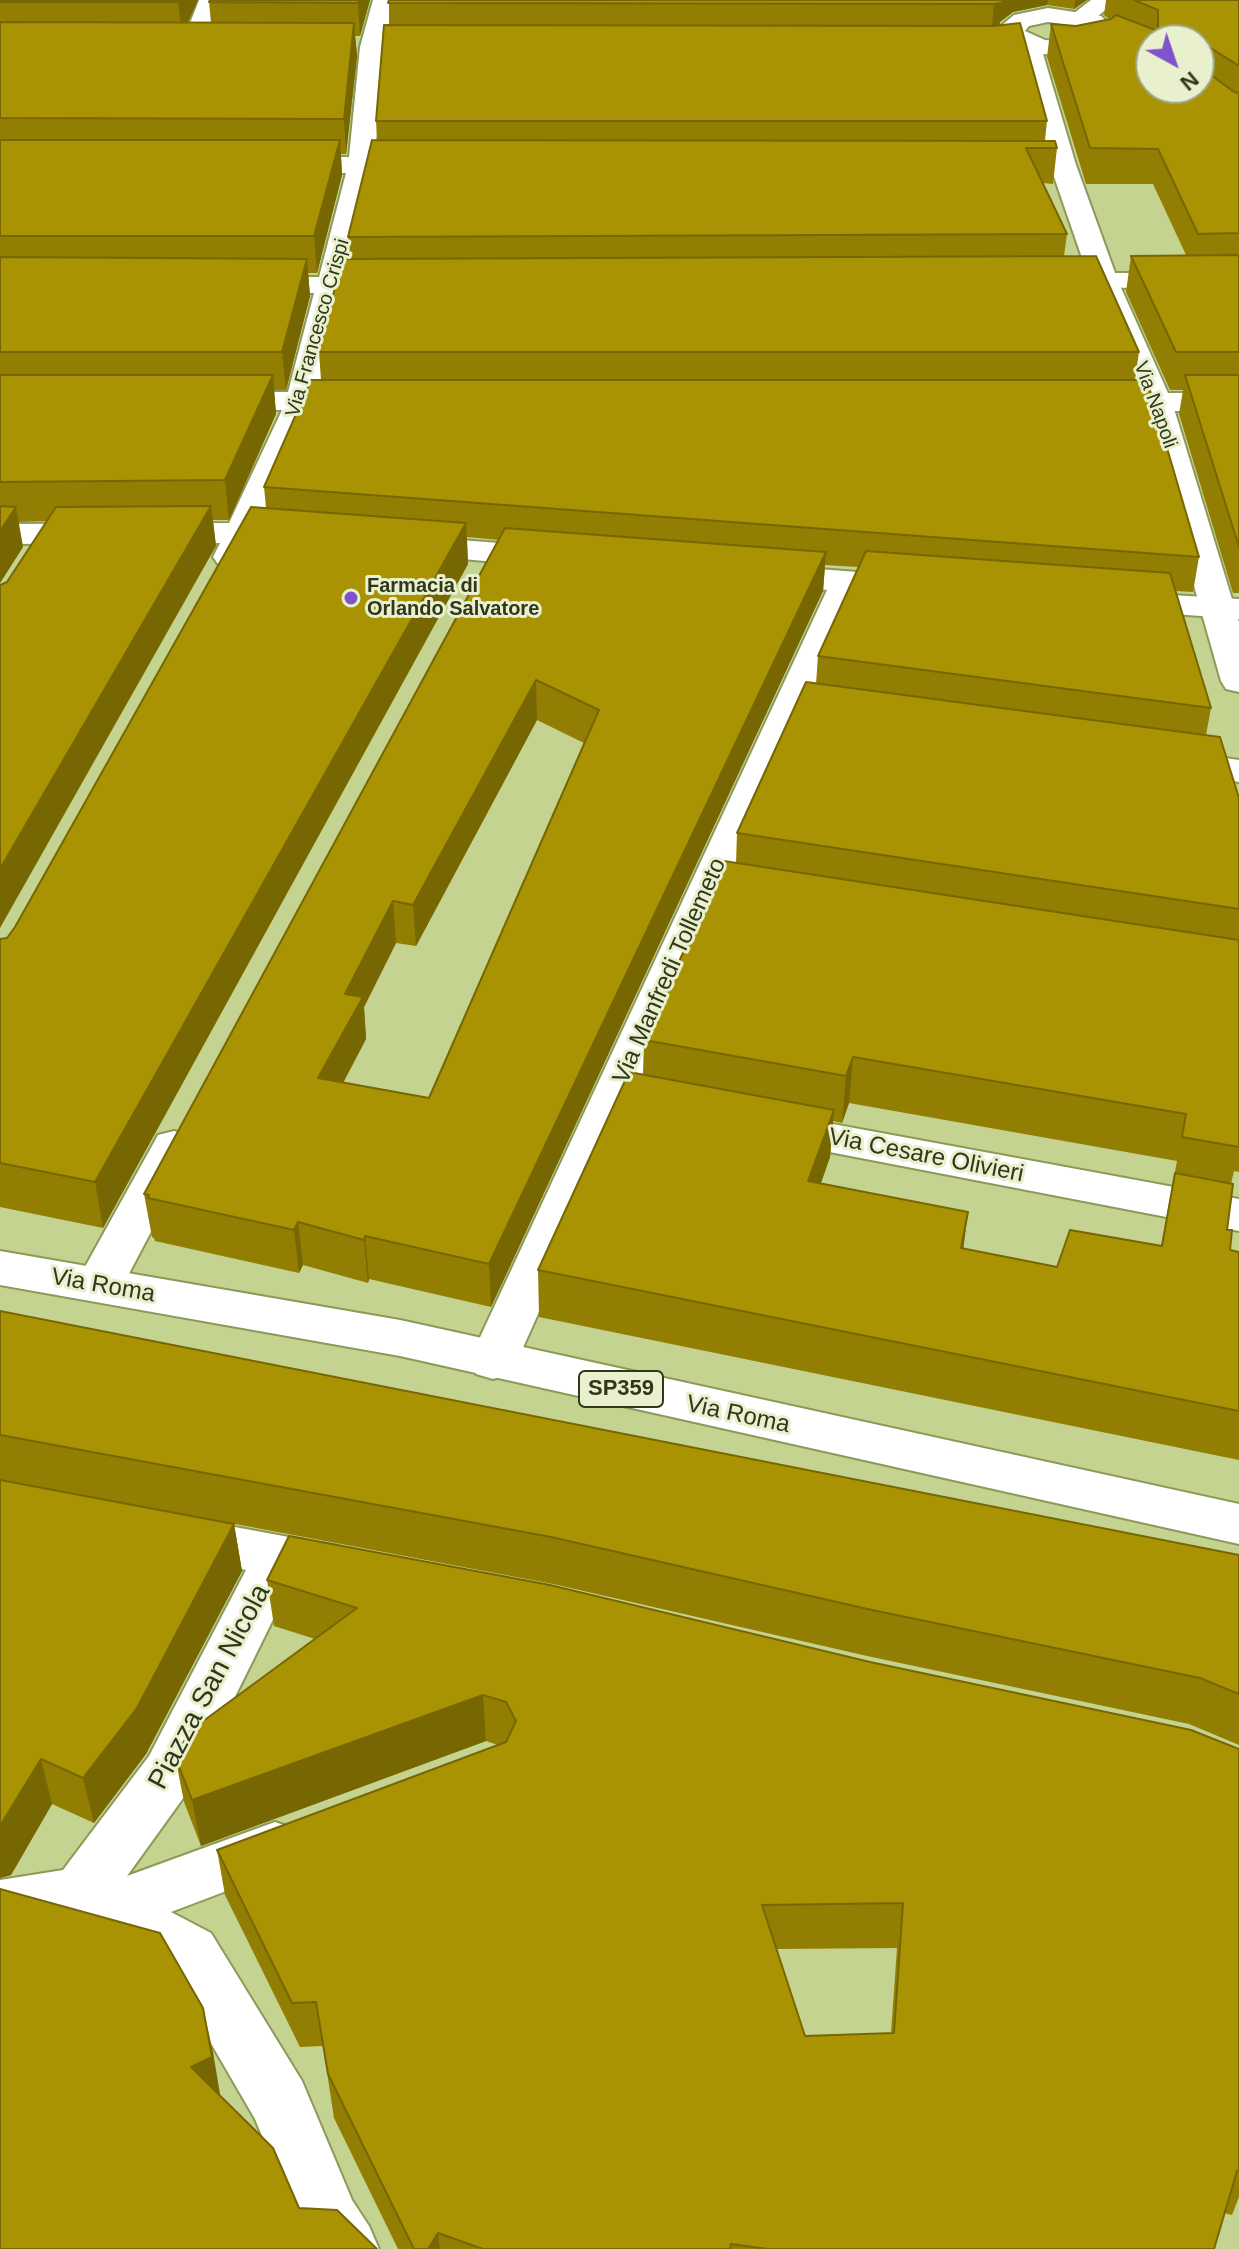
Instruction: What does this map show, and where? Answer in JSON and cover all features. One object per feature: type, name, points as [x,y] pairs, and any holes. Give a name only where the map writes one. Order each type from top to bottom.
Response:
[{"type":"street","points":[[193,46],[210,0]]},
{"type":"street","name":"Via Francesco Crispi","points":[[213,588],[243,533],[301,401],[333,285],[361,165],[372,47],[384,0]]},
{"type":"street","points":[[1082,18],[1106,0]]},
{"type":"street","points":[[991,47],[1021,34],[1056,49],[1086,47],[1116,37],[1101,25],[1082,18],[1048,15],[1022,20],[1021,34]]},
{"type":"street","name":"Via Napoli","points":[[1021,34],[1104,281],[1157,402],[1229,609],[1239,681]]},
{"type":"street","points":[[163,46],[223,47]]},
{"type":"street","points":[[342,47],[404,47]]},
{"type":"street","points":[[251,165],[457,165]]},
{"type":"street","points":[[1031,165],[1063,165]]},
{"type":"street","points":[[1025,281],[1239,281]]},
{"type":"street","points":[[222,285],[427,285]]},
{"type":"street","points":[[190,401],[396,401]]},
{"type":"street","points":[[1078,402],[1239,402]]},
{"type":"street","points":[[29,568],[51,533]]},
{"type":"street","points":[[0,534],[243,533],[322,539]]},
{"type":"street","points":[[384,544],[589,560]]},
{"type":"street","points":[[472,594],[494,553]]},
{"type":"street","points":[[732,572],[940,588]]},
{"type":"street","name":"Via Manfredi Tollemeto","points":[[493,1361],[612,1098],[723,891],[805,712],[848,581]]},
{"type":"street","points":[[1095,600],[1229,609]]},
{"type":"street","points":[[1130,756],[1239,771]]},
{"type":"street","points":[[612,1098],[659,1106]]},
{"type":"street","points":[[99,1285],[188,1119]]},
{"type":"street","name":"Via Cesare Olivieri","points":[[738,1121],[1239,1215]]},
{"type":"street","name":"Via Roma","points":[[0,1268],[400,1338],[1239,1524]]},
{"type":"street","points":[[140,1529],[385,1576]]},
{"type":"street","name":"Piazza San Nicola","points":[[94,1901],[169,1773],[279,1556]]},
{"type":"street","points":[[0,1906],[94,1901],[327,1828]]},
{"type":"street","points":[[94,1901],[190,1952],[280,2102],[329,2222],[346,2249]]},
{"type":"building","points":[[0,0],[179,0],[0,2]]},
{"type":"building","points":[[210,0],[359,0],[358,3]]},
{"type":"building","points":[[389,0],[1003,0],[994,4],[388,3]]},
{"type":"building","points":[[1134,0],[1239,0],[1239,66],[1215,51],[1215,24],[1158,24],[1158,10]]},
{"type":"building","points":[[1116,15],[1140,24],[1135,24],[1135,104],[1215,104],[1215,78],[1239,93],[1239,233],[1198,234],[1158,149],[1090,148],[1051,24],[1076,26],[1111,19]]},
{"type":"building","points":[[0,22],[354,23],[344,119],[0,118]]},
{"type":"building","points":[[1020,23],[1047,121],[376,121],[384,25],[994,26]]},
{"type":"building","points":[[0,140],[340,140],[314,236],[0,236]]},
{"type":"building","points":[[372,140],[1055,141],[1057,148],[1026,148],[1067,234],[348,237]]},
{"type":"building","points":[[1239,255],[1239,352],[1176,352],[1131,256]]},
{"type":"building","points":[[1096,256],[1139,352],[319,352],[342,259]]},
{"type":"building","points":[[0,257],[307,259],[282,352],[0,352]]},
{"type":"building","points":[[0,375],[273,375],[225,480],[0,482]]},
{"type":"building","points":[[1185,375],[1239,375],[1239,547]]},
{"type":"building","points":[[311,380],[1147,380],[1199,557],[264,487]]},
{"type":"building","points":[[0,506],[16,507],[0,531]]},
{"type":"building","points":[[211,506],[0,869],[0,585],[7,582],[56,507]]},
{"type":"building","points":[[251,507],[466,523],[95,1182],[0,1163],[0,939],[7,938],[15,927]]},
{"type":"building","points":[[505,528],[826,552],[489,1264],[365,1236],[364,1240],[298,1222],[294,1230],[148,1198],[149,1195],[144,1194]],"holes":[[[536,680],[599,710],[429,1098],[318,1078],[363,997],[345,994],[393,901],[413,905]]]},
{"type":"building","points":[[866,551],[1170,573],[1211,708],[818,656]]},
{"type":"building","points":[[806,682],[1220,737],[1239,798],[1239,909],[737,833]]},
{"type":"building","points":[[724,861],[1239,940],[1239,1147],[1182,1137],[1186,1114],[853,1057],[846,1076],[644,1040]]},
{"type":"building","points":[[629,1072],[834,1110],[808,1181],[968,1212],[961,1248],[1057,1267],[1070,1230],[1162,1246],[1175,1173],[1233,1184],[1227,1230],[1232,1230],[1230,1250],[1239,1252],[1239,1411],[538,1270]]},
{"type":"building","points":[[0,1311],[1239,1555],[1239,1694],[1200,1678],[872,1610],[551,1537],[0,1435]]},
{"type":"building","points":[[0,1480],[234,1524],[137,1708],[83,1778],[41,1759],[0,1826]]},
{"type":"building","points":[[289,1536],[550,1585],[870,1662],[1191,1730],[1239,1749],[1239,2171],[1214,2249],[767,2249],[731,2244],[730,2249],[483,2249],[438,2233],[428,2249],[414,2249],[328,2074],[316,2002],[292,2003],[217,1850],[506,1742],[516,1721],[506,1702],[483,1695],[192,1800],[175,1756],[191,1730],[357,1608],[267,1580]],"holes":[[[903,1903],[894,2033],[805,2036],[762,1905]]]},
{"type":"building","points":[[0,1889],[160,1933],[203,2008],[212,2057],[191,2067],[273,2148],[299,2208],[337,2210],[377,2249],[0,2249]]},
{"type":"place","name":"Farmacia di Orlando Salvatore","points":[[351,598]]}]
